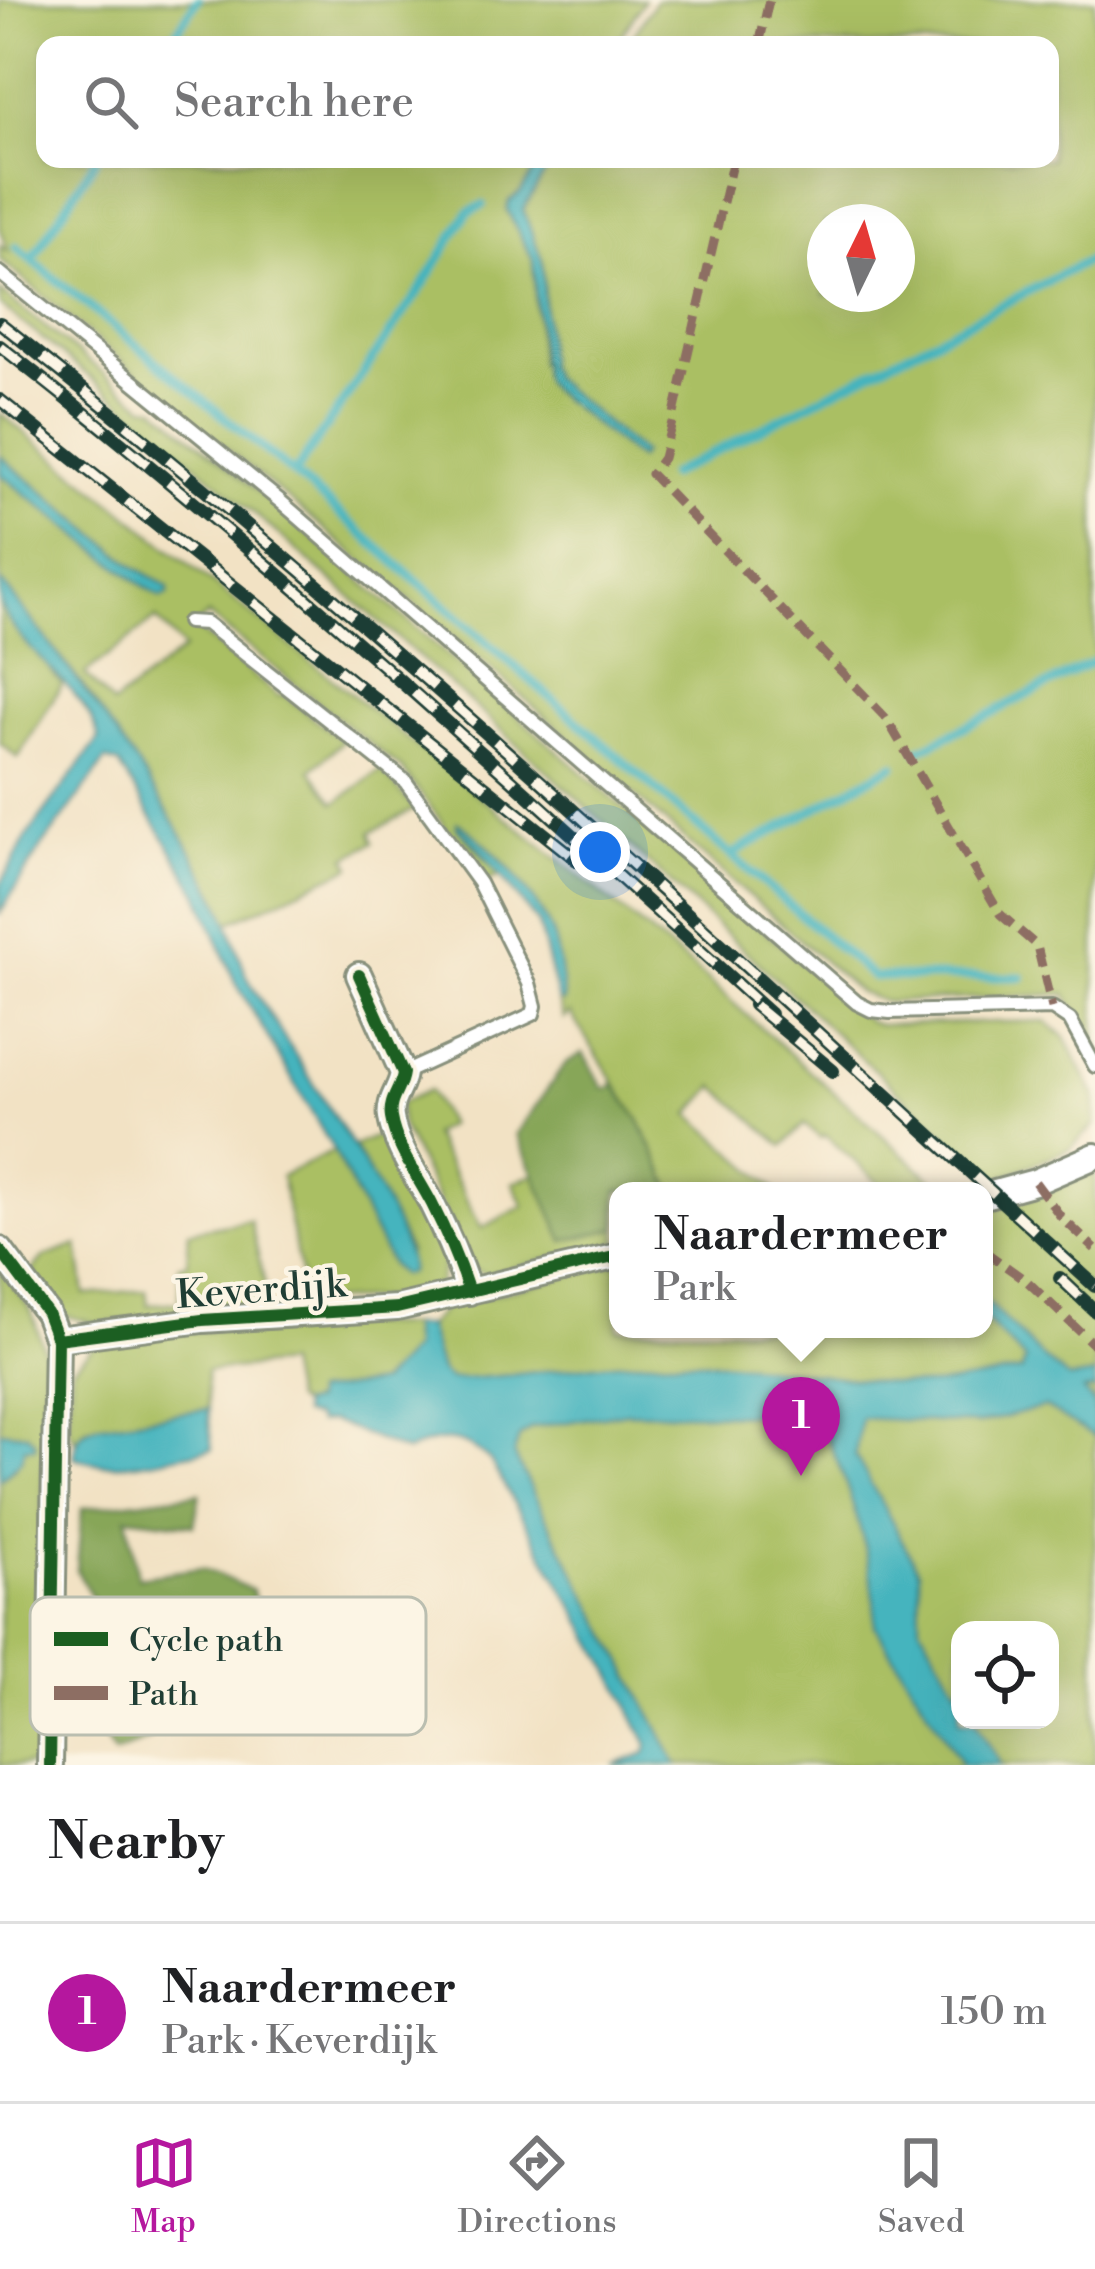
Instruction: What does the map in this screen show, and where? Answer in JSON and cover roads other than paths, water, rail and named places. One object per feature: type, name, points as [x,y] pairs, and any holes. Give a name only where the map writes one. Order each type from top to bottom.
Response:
[{"type":"street","points":[[359,975],[403,1073],[390,1114],[396,1135],[434,1208],[469,1292]]},
{"type":"street","points":[[993,1194],[1035,1182],[1095,1156]]},
{"type":"street","points":[[0,1250],[47,1313],[57,1340],[53,1597]]},
{"type":"street","name":"Keverdijk","points":[[57,1340],[202,1320],[397,1308],[609,1258]]},
{"type":"street","points":[[50,1735],[50,1765]]},
{"type":"lane","points":[[0,273],[280,501],[857,1003],[890,1012],[1052,1008],[1070,1020],[1095,1066]]},
{"type":"lane","points":[[188,622],[206,623],[405,781],[479,883],[530,983],[533,1014],[403,1073]]},
{"type":"water","points":[[536,168],[548,168],[523,210],[542,260],[547,366],[552,378],[642,453],[638,459],[551,390],[542,377],[533,260],[507,210],[509,201]]},
{"type":"water","points":[[0,456],[137,568],[168,587],[168,594],[161,597],[138,582],[0,474]]},
{"type":"water","points":[[0,580],[115,733],[193,853],[221,905],[249,980],[392,1216],[406,1250],[409,1273],[401,1275],[391,1265],[334,1151],[235,981],[198,893],[119,764],[106,760],[0,913],[0,885],[27,836],[99,739],[81,703],[12,625],[2,608]]},
{"type":"water","points":[[457,823],[498,857],[537,906],[555,944],[564,1001],[558,1001],[538,923]]},
{"type":"water","points":[[993,1308],[1069,1379],[1095,1375],[1095,1389],[1083,1391],[1095,1405],[1095,1437],[1045,1407],[978,1424],[861,1418],[855,1455],[919,1571],[920,1625],[951,1678],[951,1729],[980,1729],[1001,1765],[963,1765],[875,1626],[871,1578],[857,1518],[814,1416],[627,1412],[531,1428],[519,1437],[514,1454],[677,1765],[614,1765],[646,1753],[648,1745],[490,1461],[450,1441],[407,1452],[331,1421],[317,1423],[302,1415],[300,1405],[313,1402],[313,1393],[380,1383],[412,1349],[410,1326],[427,1326],[440,1371],[449,1379],[671,1360],[920,1385],[1022,1371],[1025,1360],[993,1328]]},
{"type":"water","points":[[208,1409],[212,1449],[125,1464],[74,1457],[79,1437],[96,1425]]},
{"type":"water","points":[[0,1431],[27,1434],[35,1447],[25,1447],[21,1460],[0,1480]]},
{"type":"waterway","points":[[174,36],[197,0]]},
{"type":"waterway","points":[[90,168],[32,260],[294,474],[731,855]]},
{"type":"waterway","points":[[294,474],[468,212],[483,205]]},
{"type":"waterway","points":[[16,247],[32,260]]},
{"type":"waterway","points":[[670,475],[1095,257]]},
{"type":"waterway","points":[[919,750],[1095,661]]},
{"type":"waterway","points":[[894,765],[731,855],[873,977],[1022,977]]},
{"type":"railway","points":[[0,323],[420,674],[981,1182]]},
{"type":"railway","points":[[0,346],[295,589],[770,1014]]},
{"type":"railway","points":[[0,400],[578,861]]},
{"type":"railway","points":[[754,1005],[833,1071]]},
{"type":"railway","points":[[993,1193],[1095,1286]]},
{"type":"railway","points":[[1060,1278],[1095,1311]]},
{"type":"place","name":"Naardermeer","points":[[801,1476]]}]
